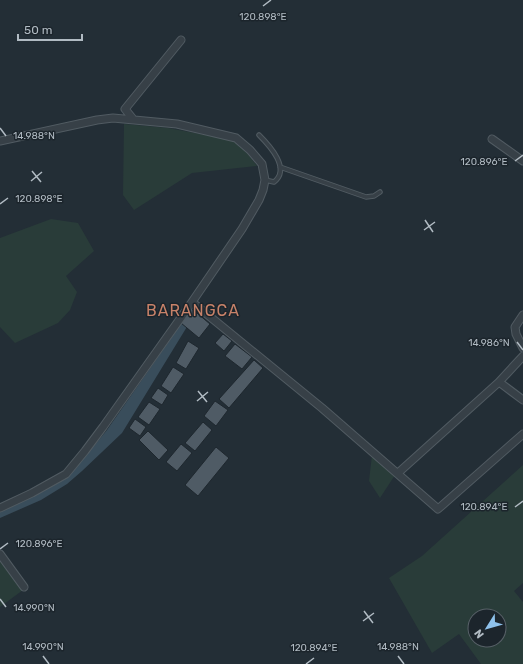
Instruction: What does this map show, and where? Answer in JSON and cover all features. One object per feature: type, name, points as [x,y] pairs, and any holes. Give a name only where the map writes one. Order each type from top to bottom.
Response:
[{"type":"street","points":[[133,119],[125,109],[181,40]]},
{"type":"street","points":[[0,140],[113,118],[176,124],[236,138],[250,150],[262,164],[265,180],[259,200],[242,229],[104,427],[85,451],[66,474],[32,493],[0,508]]},
{"type":"street","points":[[492,139],[523,161]]},
{"type":"street","points":[[192,302],[322,408],[438,509],[523,434]]},
{"type":"street","points":[[523,315],[515,327],[516,334],[523,348]]},
{"type":"street","points":[[398,473],[499,382],[523,356]]},
{"type":"street","points":[[499,382],[523,400]]},
{"type":"street","points":[[0,554],[24,587]]},
{"type":"lane","points":[[259,135],[273,152],[280,167],[278,179],[274,182],[265,180]]},
{"type":"lane","points":[[280,167],[366,197],[374,196],[380,192]]},
{"type":"green space","points":[[124,124],[168,128],[234,141],[247,153],[257,166],[192,173],[134,210],[123,195]]},
{"type":"green space","points":[[51,219],[78,223],[94,251],[66,276],[77,292],[70,310],[58,323],[15,343],[0,327],[0,238]]},
{"type":"green space","points":[[372,455],[395,475],[380,498],[369,481]]},
{"type":"green space","points":[[523,465],[523,583],[514,591],[523,602],[523,664],[481,664],[469,648],[507,648],[507,608],[467,608],[467,645],[459,634],[432,653],[389,578],[422,556]]},
{"type":"green space","points":[[0,560],[23,590],[0,607]]},
{"type":"water","points":[[197,301],[202,304],[122,433],[67,484],[41,500],[0,518],[0,511],[43,491],[70,475],[107,430]]},
{"type":"building","points":[[191,308],[210,324],[199,338],[181,323]]},
{"type":"building","points":[[223,334],[232,341],[224,351],[215,343]]},
{"type":"building","points":[[188,341],[199,348],[186,369],[176,363]]},
{"type":"building","points":[[235,344],[252,357],[242,369],[225,356]]},
{"type":"building","points":[[254,360],[263,368],[229,408],[219,399]]},
{"type":"building","points":[[173,367],[184,374],[171,393],[161,386]]},
{"type":"building","points":[[158,388],[168,395],[162,405],[151,398]]},
{"type":"building","points":[[215,401],[228,410],[216,426],[204,416]]},
{"type":"building","points":[[149,402],[160,409],[149,425],[138,417]]},
{"type":"building","points":[[135,419],[146,427],[140,436],[129,428]]},
{"type":"building","points":[[203,422],[212,430],[195,451],[185,443]]},
{"type":"building","points":[[148,431],[168,450],[159,460],[139,440]]},
{"type":"building","points":[[181,444],[192,453],[177,471],[166,462]]},
{"type":"building","points":[[216,447],[229,458],[198,496],[185,485]]},
{"type":"district","name":"BARANGCA","points":[[193,310]]}]
